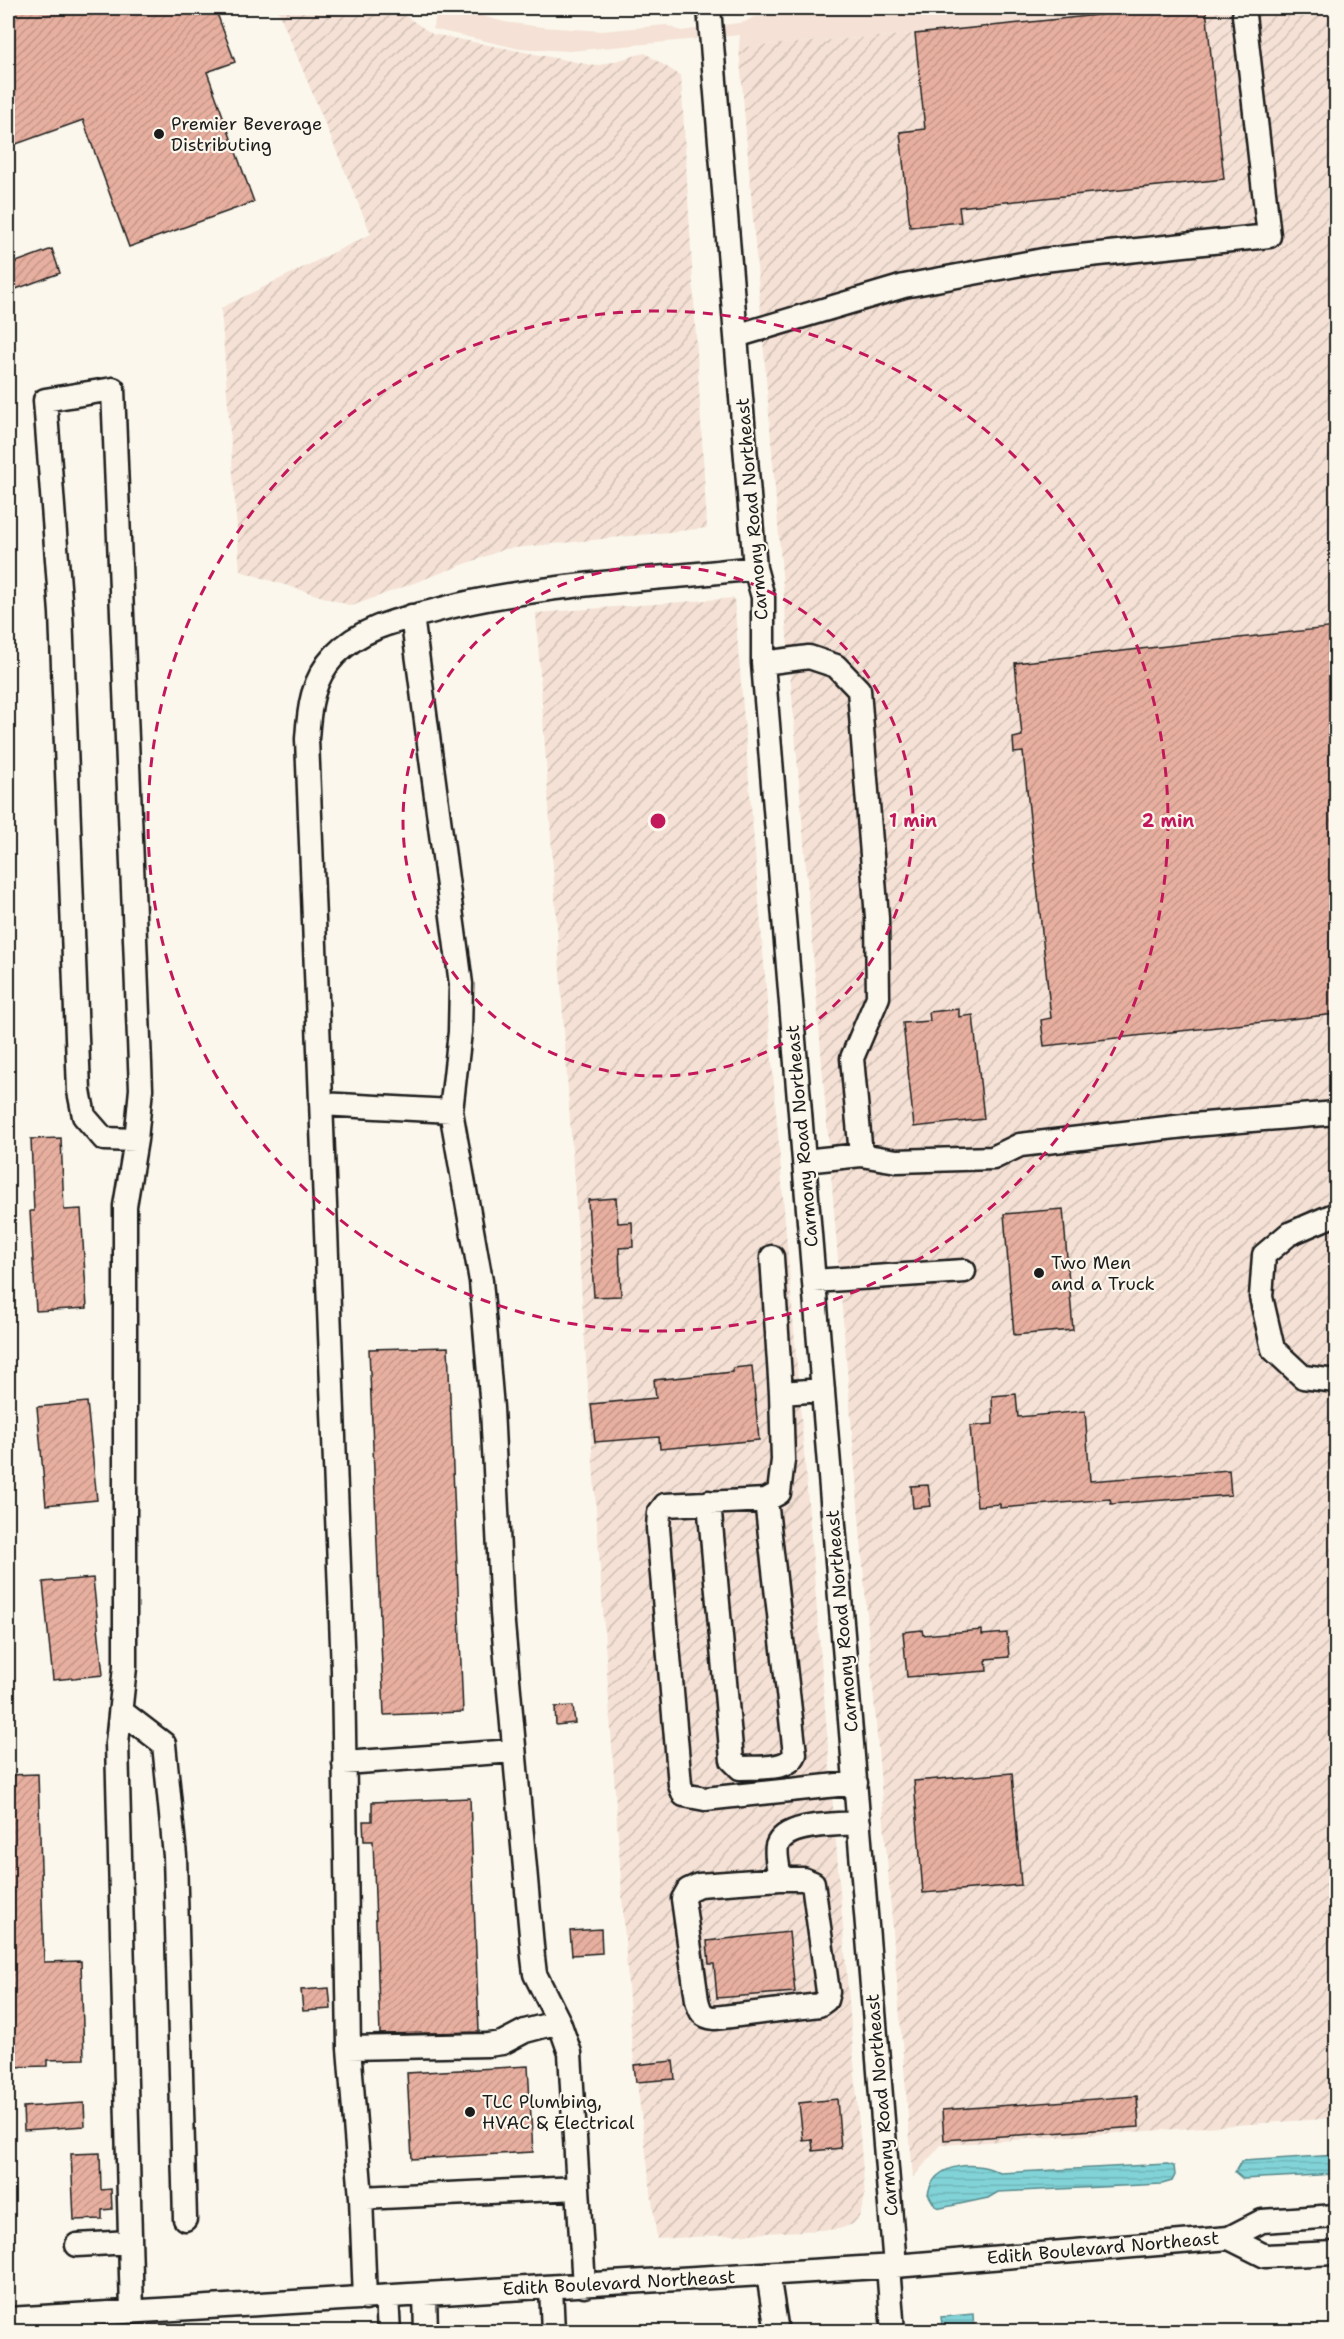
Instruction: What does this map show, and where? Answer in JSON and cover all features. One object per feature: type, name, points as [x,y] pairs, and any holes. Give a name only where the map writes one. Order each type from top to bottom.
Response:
[{"type":"street","name":"Carmony Road Northeast","points":[[709,8],[755,568],[763,597],[763,663],[856,1783],[892,2266],[893,2331]]},
{"type":"street","points":[[736,336],[904,286],[1044,260],[1269,236],[1244,15]]},
{"type":"street","points":[[132,2312],[118,1755],[126,1621],[125,1206],[136,1140],[141,1089],[113,389],[45,400],[61,614],[79,1090],[84,1116],[104,1139],[136,1140]]},
{"type":"street","points":[[389,2331],[376,2298],[361,2198],[349,2048],[344,1763],[307,739],[309,705],[314,689],[335,655],[376,626],[518,592],[612,580],[755,568]]},
{"type":"street","points":[[412,616],[461,984],[460,1032],[451,1110],[481,1281],[492,1408],[502,1613],[535,1974],[559,2022],[570,2052],[584,2286]]},
{"type":"street","points":[[763,663],[809,657],[836,666],[859,690],[877,918],[878,997],[852,1058],[861,1155]]},
{"type":"street","points":[[321,1104],[451,1110]]},
{"type":"street","points":[[804,1161],[861,1155],[897,1161],[993,1158],[1020,1145],[1193,1125],[1336,1113]]},
{"type":"street","points":[[1336,1214],[1289,1234],[1264,1255],[1262,1297],[1273,1349],[1303,1377],[1336,1381]]},
{"type":"street","points":[[772,1257],[783,1460],[779,1493],[766,1500],[665,1505],[659,1513],[680,1785],[684,1795],[705,1799],[856,1783]]},
{"type":"street","points":[[814,1281],[963,1271]]},
{"type":"street","points":[[781,1393],[823,1390]]},
{"type":"street","points":[[709,1502],[732,1760],[740,1768],[784,1765],[792,1760],[795,1754],[766,1500]]},
{"type":"street","points":[[121,1711],[164,1744],[175,1856],[184,2219]]},
{"type":"street","points":[[344,1763],[514,1751]]},
{"type":"street","points":[[780,1879],[777,1847],[784,1834],[796,1829],[859,1823]]},
{"type":"street","points":[[780,1879],[803,1879],[813,1882],[828,1992],[826,2000],[819,2005],[715,2018],[705,2017],[697,2001],[683,1899],[688,1890],[699,1886],[780,1879]]},
{"type":"street","points":[[349,2048],[502,2043],[525,2031],[559,2022]]},
{"type":"street","points":[[361,2198],[578,2188]]},
{"type":"street","name":"Edith Boulevard Northeast","points":[[8,2319],[892,2266],[1229,2238],[1262,2221],[1336,2216]]},
{"type":"street","name":"Edith Boulevard Northeast","points":[[1229,2238],[1265,2256],[1336,2253]]},
{"type":"street","points":[[77,2245],[130,2242]]},
{"type":"street","points":[[768,2274],[777,2331]]},
{"type":"street","points":[[551,2287],[553,2331]]},
{"type":"street","points":[[425,2295],[426,2331]]},
{"type":"shaded area","points":[[277,8],[394,8],[432,34],[596,66],[645,53],[681,76],[707,528],[505,549],[352,606],[240,571],[221,308],[371,234]]},
{"type":"shaded area","points":[[438,8],[454,8],[504,22],[542,27],[602,31],[666,25],[681,31],[745,22],[754,17],[858,8],[1165,8],[915,34],[739,47],[740,35],[570,51],[516,48],[433,29]]},
{"type":"shaded area","points":[[1165,8],[1336,8],[1336,2118],[941,2145],[913,2177],[739,47],[915,34]]},
{"type":"shaded area","points":[[734,598],[865,2197],[859,2217],[853,2224],[839,2229],[657,2239],[632,2044],[536,613]]},
{"type":"water","points":[[1336,2155],[1336,2174],[1243,2179],[1235,2172],[1242,2161]]},
{"type":"water","points":[[1167,2164],[1174,2166],[1175,2175],[1172,2181],[1162,2184],[998,2192],[988,2198],[941,2208],[935,2206],[928,2194],[938,2175],[947,2170],[968,2165],[1000,2173]]},
{"type":"water","points":[[973,2314],[974,2331],[943,2331],[941,2317]]},
{"type":"building","name":"Premier Beverage Distributing","points":[[8,8],[215,8],[235,62],[207,72],[254,202],[129,247],[83,120],[8,147]]},
{"type":"building","points":[[1165,8],[1206,8],[1224,179],[959,207],[961,222],[910,227],[900,132],[925,129],[915,34]]},
{"type":"building","points":[[52,249],[60,273],[8,292],[8,265]]},
{"type":"building","points":[[1336,627],[1336,1014],[1044,1046],[1041,1020],[1051,1018],[1023,752],[1014,753],[1013,738],[1022,736],[1015,663]]},
{"type":"building","points":[[959,1009],[959,1017],[973,1015],[984,1119],[914,1127],[903,1023],[930,1021],[929,1012]]},
{"type":"building","points":[[61,1138],[64,1210],[81,1209],[87,1308],[36,1311],[30,1211],[34,1211],[31,1139]]},
{"type":"building","points":[[616,1198],[618,1223],[632,1222],[633,1247],[619,1248],[621,1296],[594,1297],[588,1200]]},
{"type":"building","points":[[1063,1209],[1073,1330],[1014,1335],[1004,1214]]},
{"type":"building","points":[[448,1347],[463,1712],[384,1715],[369,1349]]},
{"type":"building","points":[[752,1366],[759,1440],[660,1449],[659,1437],[595,1442],[591,1404],[656,1398],[654,1380],[733,1372],[733,1368]]},
{"type":"building","points":[[1016,1394],[1018,1417],[1085,1411],[1090,1481],[1229,1470],[1231,1495],[1111,1504],[1110,1499],[1000,1508],[1000,1504],[977,1506],[970,1426],[993,1424],[992,1396]]},
{"type":"building","points":[[87,1402],[97,1500],[46,1505],[37,1407]]},
{"type":"building","points":[[928,1485],[931,1506],[913,1508],[911,1486]]},
{"type":"building","points":[[93,1578],[103,1675],[53,1680],[43,1582]]},
{"type":"building","points":[[922,1630],[923,1635],[982,1630],[982,1635],[1007,1633],[1009,1657],[986,1659],[987,1671],[907,1677],[903,1632]]},
{"type":"building","points":[[573,1706],[575,1723],[556,1725],[555,1707]]},
{"type":"building","points":[[1012,1773],[1021,1885],[923,1893],[914,1781]]},
{"type":"building","points":[[38,1774],[44,1962],[81,1961],[84,2059],[47,2060],[47,2066],[8,2067],[8,1775]]},
{"type":"building","points":[[470,1798],[479,2032],[380,2034],[373,1841],[364,1841],[363,1821],[372,1821],[372,1802]]},
{"type":"building","points":[[601,1929],[602,1953],[572,1955],[570,1931]]},
{"type":"building","points":[[789,1932],[795,1992],[717,1998],[714,1964],[709,1964],[707,1941]]},
{"type":"building","points":[[329,1988],[331,2009],[303,2011],[301,1990]]},
{"type":"building","points":[[673,2061],[675,2079],[636,2082],[634,2065]]},
{"type":"building","name":"TLC Plumbing, HVAC & Electrical","points":[[528,2066],[533,2152],[412,2159],[407,2073]]},
{"type":"building","points":[[1137,2096],[1139,2127],[944,2140],[942,2110]]},
{"type":"building","points":[[837,2099],[841,2148],[813,2151],[812,2139],[803,2140],[799,2103]]},
{"type":"building","points":[[84,2103],[85,2126],[24,2130],[23,2107]]},
{"type":"building","points":[[100,2153],[101,2190],[111,2189],[112,2209],[102,2210],[102,2219],[74,2220],[71,2154]]},
{"type":"place","name":"Premier Beverage Distributing","points":[[159,134]]},
{"type":"place","name":"Two Men and a Truck","points":[[1039,1273]]},
{"type":"place","name":"TLC Plumbing, HVAC & Electrical","points":[[470,2112]]}]
